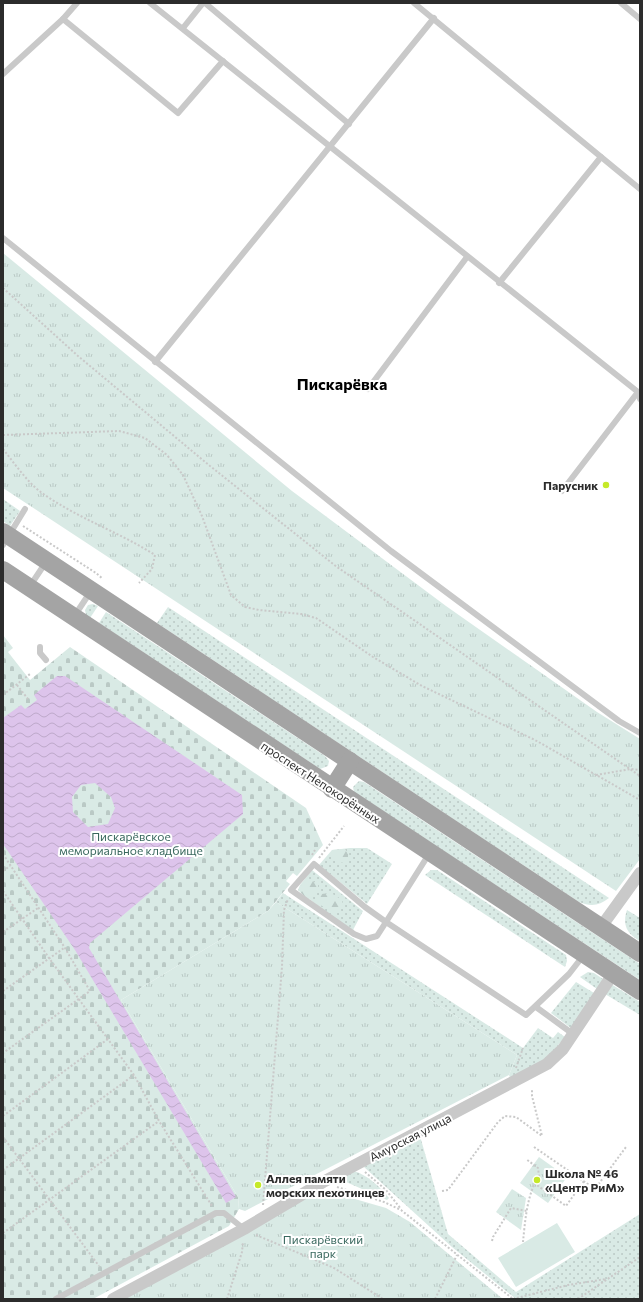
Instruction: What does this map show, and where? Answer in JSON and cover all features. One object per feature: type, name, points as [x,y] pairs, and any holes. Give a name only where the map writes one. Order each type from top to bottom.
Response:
[{"type":"main road","points":[[8,534],[47,560],[99,586],[350,761],[640,953]]},
{"type":"main road","name":"проспект Непокорённых","points":[[3,570],[332,789],[640,991]]},
{"type":"main road","points":[[332,789],[350,761]]},
{"type":"street","points":[[601,927],[640,873]]},
{"type":"street","name":"Амурская улица","points":[[112,1299],[244,1230],[323,1182],[547,1064],[563,1049],[613,974]]},
{"type":"lane","points":[[3,74],[63,19],[77,3]]},
{"type":"lane","points":[[150,3],[639,393],[640,399]]},
{"type":"lane","points":[[183,28],[204,3],[349,124]]},
{"type":"lane","points":[[414,3],[640,189]]},
{"type":"lane","points":[[621,3],[640,19]]},
{"type":"lane","points":[[154,362],[330,148],[434,18]]},
{"type":"lane","points":[[63,19],[178,113],[223,61]]},
{"type":"lane","points":[[500,283],[601,157]]},
{"type":"lane","points":[[3,238],[154,362],[391,551],[619,721],[640,733]]},
{"type":"lane","points":[[368,389],[467,257]]},
{"type":"lane","points":[[562,491],[639,393]]},
{"type":"lane","points":[[8,534],[25,509]]},
{"type":"lane","points":[[30,588],[47,560]]},
{"type":"lane","points":[[74,617],[99,586]]},
{"type":"lane","points":[[40,647],[40,653],[46,660]]},
{"type":"lane","points":[[430,853],[386,922],[377,936],[366,939],[354,934],[291,890],[314,864],[365,907],[386,922],[526,1015],[569,974],[584,955]]},
{"type":"lane","points":[[536,1007],[573,1034]]},
{"type":"lane","points":[[56,1299],[216,1213],[224,1213],[244,1230]]},
{"type":"path","points":[[3,288],[78,356],[186,446],[337,567],[640,776]]},
{"type":"path","points":[[3,435],[119,431],[145,438],[167,455],[183,475],[202,516],[231,595],[245,606],[259,610],[301,614],[316,618],[373,656],[422,686],[535,740],[640,800]]},
{"type":"path","points":[[3,449],[41,492],[82,517],[132,540],[155,555],[152,569],[139,583]]},
{"type":"path","points":[[8,534],[96,573],[99,586]]},
{"type":"path","points":[[3,695],[30,674]]},
{"type":"path","points":[[17,685],[28,699]]},
{"type":"path","points":[[596,775],[631,769],[640,770]]},
{"type":"path","points":[[314,864],[344,826]]},
{"type":"path","points":[[3,854],[65,948],[90,991],[3,1053]]},
{"type":"path","points":[[3,871],[10,866]]},
{"type":"path","points":[[258,1211],[263,1205],[266,1178],[282,967],[284,910],[291,890]]},
{"type":"path","points":[[3,891],[78,999],[134,1076],[159,1121],[216,1213]]},
{"type":"path","points":[[3,932],[38,908]]},
{"type":"path","points":[[3,991],[65,948]]},
{"type":"path","points":[[3,1116],[108,1039]]},
{"type":"path","points":[[3,1170],[134,1076]]},
{"type":"path","points":[[442,1191],[448,1190],[498,1122],[505,1116],[516,1117],[542,1136],[532,1096],[532,1090]]},
{"type":"path","points":[[3,1233],[159,1121]]},
{"type":"path","points":[[3,1137],[105,1274]]},
{"type":"path","points":[[534,1147],[595,1189],[626,1147]]},
{"type":"path","points":[[523,1242],[534,1183],[539,1176],[538,1168],[526,1159]]},
{"type":"path","points":[[356,1165],[386,1190],[401,1210]]},
{"type":"path","points":[[534,1183],[566,1206],[584,1181]]},
{"type":"path","points":[[323,1182],[384,1202],[401,1210],[513,1299],[568,1285],[606,1279]]},
{"type":"path","points":[[492,1241],[492,1237],[511,1208],[528,1211]]},
{"type":"path","points":[[227,1299],[242,1252],[244,1230],[334,1268],[383,1299]]},
{"type":"path","points":[[434,1299],[457,1254]]},
{"type":"path","points":[[578,1299],[640,1257]]},
{"type":"green space","points":[[3,253],[292,491],[446,606],[597,712],[640,739],[640,859],[616,891],[3,488]]},
{"type":"green space","points":[[3,499],[20,511],[10,526],[3,521]]},
{"type":"green space","points":[[93,604],[98,606],[90,618],[86,615],[85,610],[88,605]]},
{"type":"green space","points":[[168,607],[609,898],[602,903],[595,905],[587,905],[579,902],[157,623]]},
{"type":"green space","points":[[106,612],[325,756],[329,761],[328,766],[320,769],[99,623]]},
{"type":"green space","name":"Пискарёвское мемориальное кладбище","points":[[3,635],[13,648],[8,652],[30,680],[70,647],[306,808],[323,845],[297,876],[293,873],[286,881],[290,884],[268,911],[121,1000],[238,1197],[239,1209],[229,1226],[93,1299],[3,1299]]},
{"type":"green space","points":[[359,781],[364,782],[640,964],[640,980],[354,792],[353,787]]},
{"type":"green space","points":[[367,848],[392,864],[367,904],[319,865],[332,850]]},
{"type":"green space","points":[[345,849],[348,854],[348,859],[345,863],[338,862],[331,855],[332,850]]},
{"type":"green space","points":[[312,870],[363,911],[353,930],[341,924],[298,890],[300,885]]},
{"type":"green space","points":[[431,870],[437,870],[566,955],[567,961],[565,967],[425,875]]},
{"type":"green space","points":[[306,878],[318,884],[318,888],[308,900],[298,890]]},
{"type":"green space","points":[[283,893],[523,1048],[538,1028],[553,1038],[558,1032],[565,1037],[545,1061],[511,1080],[509,1075],[517,1055],[276,902]]},
{"type":"green space","points":[[331,893],[342,900],[343,906],[339,911],[331,911],[317,903],[316,899],[321,894]]},
{"type":"green space","points":[[276,902],[517,1055],[509,1075],[245,1211],[239,1209],[238,1197],[121,1000],[268,911]]},
{"type":"green space","points":[[627,910],[640,918],[640,941],[629,932],[625,925]]},
{"type":"green space","points":[[588,972],[594,973],[603,979],[597,989],[580,977]]},
{"type":"green space","points":[[576,982],[594,993],[572,1029],[551,1013]]},
{"type":"green space","points":[[611,984],[640,1002],[640,1015],[605,994]]},
{"type":"green space","points":[[420,1136],[448,1234],[516,1292],[640,1214],[640,1299],[516,1299],[452,1247],[364,1167]]},
{"type":"green space","points":[[539,1157],[567,1177],[548,1203],[520,1183]]},
{"type":"green space","points":[[354,1171],[373,1182],[389,1198],[387,1200],[337,1178]]},
{"type":"green space","name":"Пискарёвский парк","points":[[317,1188],[386,1208],[410,1222],[503,1299],[119,1299]]},
{"type":"green space","points":[[512,1189],[526,1198],[521,1230],[496,1212]]},
{"type":"green space","points":[[557,1223],[575,1252],[516,1287],[498,1258]]},
{"type":"water","points":[[57,676],[65,676],[242,795],[243,814],[90,943],[89,948],[236,1197],[226,1203],[75,950],[3,844],[3,718],[21,705],[25,709],[37,700],[34,695]],"holes":[[[95,783],[111,797],[115,808],[108,824],[88,827],[73,812],[72,797],[81,785]]]},
{"type":"place","name":"Парусник","points":[[606,485]]},
{"type":"place","name":"Школа № 46 «Центр РиМ»","points":[[537,1180]]},
{"type":"place","name":"Аллея памяти морских пехотинцев","points":[[258,1185]]},
{"type":"district","name":"Пискарёвка","points":[[342,383]]}]
